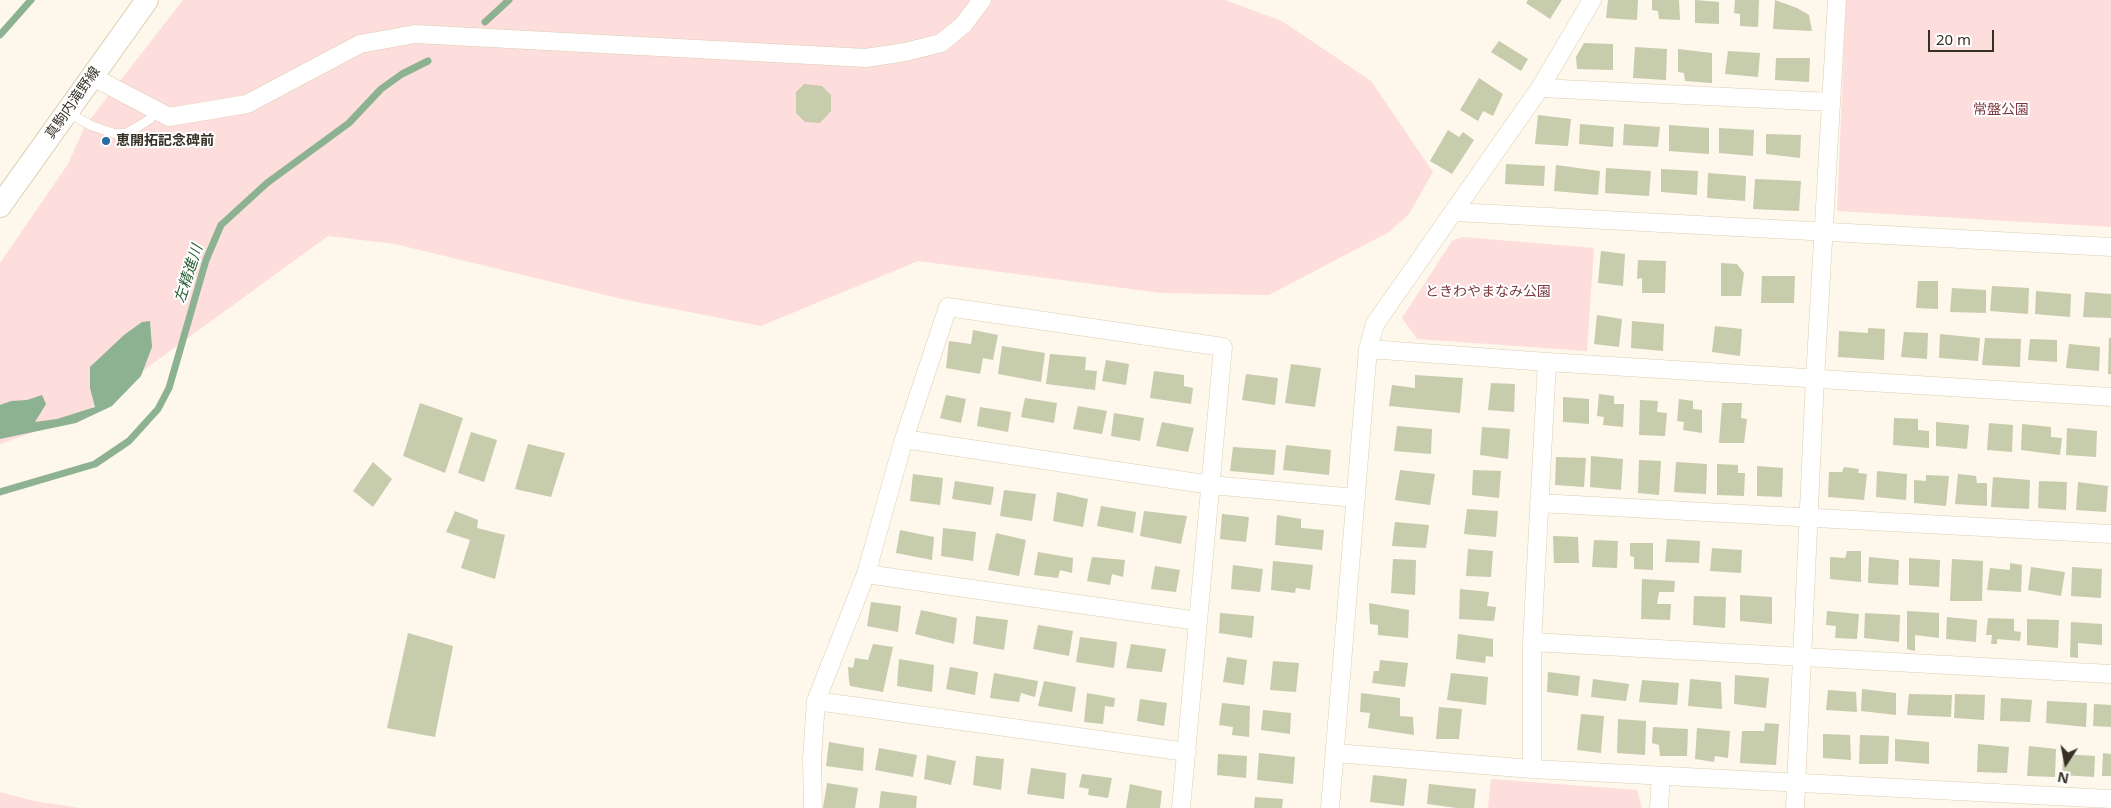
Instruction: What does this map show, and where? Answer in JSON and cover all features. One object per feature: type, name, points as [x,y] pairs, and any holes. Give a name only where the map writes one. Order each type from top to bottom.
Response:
[{"type":"street","name":"真駒内滝野線","points":[[0,206],[147,0]]},
{"type":"street","points":[[91,76],[168,117],[247,104],[360,44],[415,34],[866,58],[905,52],[941,43],[963,25],[982,0]]},
{"type":"street","points":[[1330,808],[1368,349],[1376,324],[1540,88],[1592,0]]},
{"type":"street","points":[[1795,808],[1815,379],[1837,0]]},
{"type":"street","points":[[1540,88],[1832,102]]},
{"type":"street","points":[[1455,212],[2111,247]]},
{"type":"street","points":[[813,808],[812,759],[816,701],[866,574],[904,439],[948,307],[1224,347],[1181,808]]},
{"type":"street","points":[[1368,349],[2111,398]]},
{"type":"street","points":[[1532,769],[1532,642],[1547,362]]},
{"type":"street","points":[[904,439],[1211,485],[1356,498]]},
{"type":"street","points":[[1539,503],[2111,534]]},
{"type":"street","points":[[866,574],[1198,621]]},
{"type":"street","points":[[1532,642],[2111,674]]},
{"type":"street","points":[[816,701],[1186,752]]},
{"type":"street","points":[[1335,753],[1532,769],[2111,799]]},
{"type":"street","points":[[1659,808],[1661,776]]},
{"type":"lane","points":[[66,111],[92,126],[116,134],[127,132],[139,126],[150,118],[155,110]]},
{"type":"green space","points":[[183,0],[1225,0],[1282,21],[1371,81],[1433,172],[1409,214],[1389,232],[1269,295],[1161,293],[918,261],[761,326],[622,299],[395,244],[328,236],[82,415],[0,444],[0,263],[68,164],[85,126]]},
{"type":"green space","name":"常盤公園","points":[[1846,0],[2111,0],[2111,227],[1837,211]]},
{"type":"green space","name":"ときわやまなみ公園","points":[[1462,237],[1594,248],[1587,351],[1417,339],[1402,318],[1452,241]]},
{"type":"green space","points":[[1491,779],[1637,790],[1642,808],[1488,808]]},
{"type":"green space","points":[[0,792],[34,801],[80,808],[0,808]]},
{"type":"shaded area","points":[[150,321],[152,347],[141,376],[112,406],[76,423],[0,439],[0,405],[11,401],[27,400],[42,395],[46,404],[35,422],[57,419],[95,407],[90,388],[90,367],[124,335],[142,322]]},
{"type":"building","points":[[1528,0],[1562,0],[1550,19],[1526,3]]},
{"type":"building","points":[[1608,0],[1638,0],[1637,20],[1606,18]]},
{"type":"building","points":[[1652,0],[1679,0],[1680,20],[1659,19],[1658,11],[1652,10]]},
{"type":"building","points":[[1695,0],[1719,2],[1719,24],[1695,23]]},
{"type":"building","points":[[1735,0],[1759,0],[1758,27],[1740,26],[1740,14],[1734,13]]},
{"type":"building","points":[[1775,0],[1797,8],[1809,15],[1812,31],[1773,29]]},
{"type":"building","points":[[1499,41],[1528,59],[1521,71],[1491,52]]},
{"type":"building","points":[[1584,43],[1613,44],[1613,70],[1577,69],[1576,57]]},
{"type":"building","points":[[1635,47],[1667,49],[1666,80],[1633,78]]},
{"type":"building","points":[[1678,49],[1712,53],[1712,83],[1685,81],[1684,73],[1678,72]]},
{"type":"building","points":[[1728,51],[1760,53],[1758,77],[1725,74]]},
{"type":"building","points":[[1776,58],[1810,58],[1809,82],[1775,80]]},
{"type":"building","points":[[1479,78],[1503,94],[1493,116],[1483,111],[1478,121],[1460,110]]},
{"type":"building","points":[[804,84],[822,86],[831,95],[831,111],[820,123],[805,122],[796,113],[796,92]]},
{"type":"building","points":[[1538,115],[1571,119],[1568,146],[1535,144]]},
{"type":"building","points":[[1580,124],[1614,127],[1613,147],[1579,144]]},
{"type":"building","points":[[1624,124],[1660,127],[1658,147],[1623,145]]},
{"type":"building","points":[[1669,125],[1709,128],[1709,154],[1669,151]]},
{"type":"building","points":[[1719,128],[1754,130],[1753,156],[1719,153]]},
{"type":"building","points":[[1448,130],[1459,137],[1463,132],[1474,140],[1452,174],[1430,161]]},
{"type":"building","points":[[1766,134],[1801,135],[1800,158],[1766,154]]},
{"type":"building","points":[[1506,164],[1545,166],[1544,186],[1505,184]]},
{"type":"building","points":[[1556,165],[1600,171],[1598,195],[1554,191]]},
{"type":"building","points":[[1606,168],[1651,171],[1649,196],[1605,193]]},
{"type":"building","points":[[1661,169],[1698,171],[1697,195],[1661,192]]},
{"type":"building","points":[[1708,173],[1746,176],[1745,201],[1707,198]]},
{"type":"building","points":[[1755,179],[1801,181],[1799,211],[1753,209]]},
{"type":"building","points":[[1601,251],[1625,254],[1623,286],[1598,283]]},
{"type":"building","points":[[1638,260],[1666,261],[1665,293],[1642,293],[1642,278],[1637,279]]},
{"type":"building","points":[[1721,263],[1737,264],[1744,273],[1741,296],[1721,296]]},
{"type":"building","points":[[1762,276],[1795,276],[1794,303],[1761,303]]},
{"type":"building","points":[[1918,281],[1938,281],[1938,309],[1916,308]]},
{"type":"building","points":[[1992,286],[2029,288],[2028,314],[1990,311]]},
{"type":"building","points":[[1952,288],[1986,290],[1986,313],[1950,312]]},
{"type":"building","points":[[2036,291],[2071,294],[2070,317],[2035,314]]},
{"type":"building","points":[[2085,292],[2111,294],[2111,318],[2083,317]]},
{"type":"building","points":[[1597,315],[1622,319],[1619,347],[1594,344]]},
{"type":"building","points":[[1632,321],[1664,324],[1663,351],[1631,348]]},
{"type":"building","points":[[1715,326],[1742,329],[1740,356],[1712,352]]},
{"type":"building","points":[[1868,328],[1885,329],[1884,360],[1838,357],[1839,331],[1868,333]]},
{"type":"building","points":[[973,330],[998,335],[993,360],[983,358],[980,374],[946,368],[949,341],[971,344]]},
{"type":"building","points":[[1904,332],[1928,333],[1927,359],[1901,357]]},
{"type":"building","points":[[1940,334],[1980,338],[1978,361],[1939,358]]},
{"type":"building","points":[[1985,338],[2021,339],[2020,367],[1982,365]]},
{"type":"building","points":[[2109,338],[2111,338],[2111,374],[2108,374]]},
{"type":"building","points":[[2030,339],[2057,340],[2057,362],[2028,360]]},
{"type":"building","points":[[2069,344],[2100,347],[2099,371],[2066,368]]},
{"type":"building","points":[[1002,346],[1045,353],[1041,382],[998,374]]},
{"type":"building","points":[[1050,354],[1086,357],[1085,370],[1097,371],[1095,390],[1046,384]]},
{"type":"building","points":[[1106,360],[1129,364],[1126,385],[1102,381]]},
{"type":"building","points":[[1291,364],[1321,368],[1315,407],[1285,403]]},
{"type":"building","points":[[1154,371],[1184,375],[1184,386],[1193,388],[1191,404],[1150,398]]},
{"type":"building","points":[[1246,374],[1278,378],[1275,405],[1242,400]]},
{"type":"building","points":[[1415,375],[1463,378],[1460,413],[1389,406],[1392,385],[1415,388]]},
{"type":"building","points":[[1491,383],[1515,384],[1514,412],[1488,410]]},
{"type":"building","points":[[1599,394],[1614,396],[1614,404],[1624,404],[1623,427],[1603,425],[1604,417],[1597,416]]},
{"type":"building","points":[[946,395],[966,399],[961,423],[940,418]]},
{"type":"building","points":[[1563,397],[1589,399],[1589,424],[1563,422]]},
{"type":"building","points":[[1025,398],[1057,403],[1054,423],[1021,417]]},
{"type":"building","points":[[1679,399],[1693,401],[1693,409],[1702,410],[1702,433],[1683,430],[1684,422],[1677,421]]},
{"type":"building","points":[[1640,400],[1658,401],[1657,412],[1667,413],[1665,436],[1639,435]]},
{"type":"building","points":[[420,403],[463,418],[445,473],[403,456]]},
{"type":"building","points":[[1722,403],[1742,403],[1741,418],[1747,419],[1744,443],[1719,443]]},
{"type":"building","points":[[1078,406],[1107,411],[1102,434],[1073,429]]},
{"type":"building","points":[[980,407],[1011,412],[1008,432],[977,426]]},
{"type":"building","points":[[1114,413],[1144,418],[1140,441],[1111,436]]},
{"type":"building","points":[[1894,418],[1918,419],[1918,430],[1929,431],[1929,448],[1893,445]]},
{"type":"building","points":[[1162,422],[1194,428],[1188,452],[1156,446]]},
{"type":"building","points":[[1936,422],[1969,425],[1967,449],[1936,446]]},
{"type":"building","points":[[1989,423],[2013,425],[2012,452],[1987,450]]},
{"type":"building","points":[[2022,424],[2051,427],[2051,437],[2062,438],[2060,455],[2021,450]]},
{"type":"building","points":[[1397,426],[1432,429],[1431,454],[1394,451]]},
{"type":"building","points":[[1482,427],[1510,429],[1508,459],[1480,455]]},
{"type":"building","points":[[2067,428],[2097,431],[2096,457],[2066,455]]},
{"type":"building","points":[[471,432],[497,440],[484,482],[458,473]]},
{"type":"building","points":[[528,444],[565,453],[551,497],[515,489]]},
{"type":"building","points":[[1286,445],[1331,450],[1329,475],[1283,470]]},
{"type":"building","points":[[1233,447],[1276,450],[1274,475],[1230,471]]},
{"type":"building","points":[[1591,456],[1623,459],[1621,490],[1590,487]]},
{"type":"building","points":[[1556,457],[1586,458],[1584,487],[1555,485]]},
{"type":"building","points":[[1639,460],[1661,461],[1659,495],[1638,493]]},
{"type":"building","points":[[373,462],[392,479],[373,507],[353,491]]},
{"type":"building","points":[[1676,462],[1707,464],[1706,494],[1674,492]]},
{"type":"building","points":[[1717,464],[1738,465],[1738,473],[1745,473],[1744,496],[1717,495]]},
{"type":"building","points":[[1757,466],[1783,468],[1782,497],[1757,496]]},
{"type":"building","points":[[1844,467],[1859,469],[1858,473],[1867,474],[1864,500],[1828,497],[1829,472],[1842,472]]},
{"type":"building","points":[[1400,470],[1435,474],[1430,505],[1395,500]]},
{"type":"building","points":[[1473,470],[1501,471],[1499,498],[1472,495]]},
{"type":"building","points":[[1877,471],[1907,474],[1906,500],[1876,497]]},
{"type":"building","points":[[913,474],[943,478],[940,505],[910,501]]},
{"type":"building","points":[[1958,474],[1976,476],[1977,483],[1987,483],[1987,506],[1955,504]]},
{"type":"building","points":[[1926,475],[1949,476],[1946,506],[1914,503],[1914,480],[1926,481]]},
{"type":"building","points":[[1993,477],[2030,480],[2029,509],[1991,507]]},
{"type":"building","points":[[955,481],[994,487],[991,505],[952,499]]},
{"type":"building","points":[[2039,481],[2067,482],[2066,510],[2038,508]]},
{"type":"building","points":[[2078,482],[2108,486],[2106,512],[2076,510]]},
{"type":"building","points":[[1004,490],[1036,494],[1032,521],[1000,516]]},
{"type":"building","points":[[1057,492],[1088,499],[1083,527],[1053,521]]},
{"type":"building","points":[[1101,506],[1136,512],[1133,533],[1097,526]]},
{"type":"building","points":[[1467,509],[1498,511],[1496,537],[1464,534]]},
{"type":"building","points":[[455,511],[478,520],[477,528],[505,535],[495,579],[461,568],[470,540],[446,532]]},
{"type":"building","points":[[1144,511],[1187,516],[1181,544],[1140,536]]},
{"type":"building","points":[[1222,514],[1249,517],[1246,542],[1220,539]]},
{"type":"building","points":[[1277,515],[1301,519],[1301,528],[1324,530],[1322,550],[1275,545]]},
{"type":"building","points":[[1395,522],[1429,525],[1426,548],[1392,546]]},
{"type":"building","points":[[943,528],[976,532],[973,561],[941,556]]},
{"type":"building","points":[[900,530],[934,537],[932,560],[896,553]]},
{"type":"building","points":[[996,533],[1026,540],[1019,576],[988,570]]},
{"type":"building","points":[[1553,536],[1578,537],[1579,563],[1554,563]]},
{"type":"building","points":[[1667,539],[1700,541],[1699,563],[1665,562]]},
{"type":"building","points":[[1594,540],[1618,541],[1617,568],[1592,567]]},
{"type":"building","points":[[1630,543],[1653,543],[1653,570],[1634,569],[1634,557],[1630,556]]},
{"type":"building","points":[[1712,548],[1742,550],[1741,573],[1710,571]]},
{"type":"building","points":[[1468,549],[1493,551],[1491,577],[1466,576]]},
{"type":"building","points":[[1847,551],[1861,551],[1861,582],[1830,579],[1830,557],[1845,558]]},
{"type":"building","points":[[1038,552],[1073,558],[1072,573],[1060,570],[1058,578],[1034,575]]},
{"type":"building","points":[[1092,557],[1125,560],[1123,577],[1112,574],[1110,585],[1087,581]]},
{"type":"building","points":[[1869,557],[1899,560],[1898,585],[1868,583]]},
{"type":"building","points":[[1909,558],[1940,560],[1939,587],[1909,585]]},
{"type":"building","points":[[1393,559],[1416,560],[1415,595],[1391,593]]},
{"type":"building","points":[[1952,559],[1983,561],[1982,601],[1950,601]]},
{"type":"building","points":[[1273,561],[1313,565],[1310,590],[1296,588],[1295,593],[1271,590]]},
{"type":"building","points":[[2010,563],[2022,565],[2021,592],[1987,590],[1990,568],[2010,570]]},
{"type":"building","points":[[1233,565],[1263,569],[1260,592],[1231,589]]},
{"type":"building","points":[[1155,566],[1180,570],[1176,592],[1151,589]]},
{"type":"building","points":[[2031,567],[2065,572],[2061,596],[2028,590]]},
{"type":"building","points":[[2072,567],[2102,569],[2101,598],[2071,596]]},
{"type":"building","points":[[1642,579],[1675,581],[1674,592],[1659,592],[1657,604],[1671,604],[1670,620],[1641,619]]},
{"type":"building","points":[[1460,589],[1489,592],[1487,606],[1496,607],[1494,621],[1459,619]]},
{"type":"building","points":[[1740,595],[1772,597],[1772,624],[1740,621]]},
{"type":"building","points":[[1694,596],[1726,597],[1725,628],[1693,625]]},
{"type":"building","points":[[871,602],[901,606],[898,632],[867,626]]},
{"type":"building","points":[[1369,603],[1409,610],[1408,638],[1378,635],[1378,625],[1370,624]]},
{"type":"building","points":[[921,610],[957,618],[954,644],[915,634]]},
{"type":"building","points":[[1827,611],[1859,614],[1857,639],[1835,638],[1836,626],[1826,625]]},
{"type":"building","points":[[1907,611],[1939,613],[1939,638],[1915,635],[1915,651],[1907,649]]},
{"type":"building","points":[[1220,613],[1254,616],[1252,638],[1219,633]]},
{"type":"building","points":[[1865,613],[1900,615],[1899,642],[1864,638]]},
{"type":"building","points":[[976,616],[1008,620],[1004,650],[973,644]]},
{"type":"building","points":[[1947,617],[1977,620],[1976,642],[1946,639]]},
{"type":"building","points":[[1988,618],[2014,619],[2014,631],[2021,632],[2020,641],[1997,639],[1997,644],[1991,644],[1992,635],[1986,635]]},
{"type":"building","points":[[2027,619],[2059,620],[2058,648],[2027,645]]},
{"type":"building","points":[[2071,622],[2102,624],[2102,645],[2078,643],[2078,658],[2070,657]]},
{"type":"building","points":[[1038,625],[1073,631],[1069,656],[1033,649]]},
{"type":"building","points":[[408,633],[453,646],[435,737],[387,728]]},
{"type":"building","points":[[1458,634],[1493,639],[1493,657],[1486,656],[1485,663],[1456,659]]},
{"type":"building","points":[[1080,637],[1117,642],[1114,668],[1076,662]]},
{"type":"building","points":[[873,644],[893,647],[883,692],[850,686],[848,667],[853,668],[855,658],[868,660]]},
{"type":"building","points":[[1131,644],[1166,649],[1162,672],[1126,668]]},
{"type":"building","points":[[1227,657],[1247,660],[1244,685],[1223,682]]},
{"type":"building","points":[[899,659],[934,665],[932,692],[897,686]]},
{"type":"building","points":[[1380,660],[1408,663],[1405,687],[1372,683],[1374,671],[1379,671]]},
{"type":"building","points":[[1273,661],[1299,663],[1296,692],[1270,690]]},
{"type":"building","points":[[950,667],[978,672],[975,695],[946,689]]},
{"type":"building","points":[[1548,672],[1580,676],[1578,696],[1547,692]]},
{"type":"building","points":[[994,673],[1038,681],[1035,697],[1021,693],[1019,702],[990,698]]},
{"type":"building","points":[[1451,673],[1488,677],[1486,705],[1447,700]]},
{"type":"building","points":[[1735,675],[1769,678],[1766,708],[1734,704]]},
{"type":"building","points":[[1593,679],[1629,684],[1626,701],[1591,697]]},
{"type":"building","points":[[1690,679],[1721,682],[1722,709],[1688,706]]},
{"type":"building","points":[[1642,680],[1679,683],[1677,705],[1639,702]]},
{"type":"building","points":[[1044,681],[1076,687],[1072,712],[1038,706]]},
{"type":"building","points":[[1862,689],[1896,693],[1896,715],[1861,711]]},
{"type":"building","points":[[1828,690],[1856,692],[1857,712],[1826,710]]},
{"type":"building","points":[[1087,693],[1115,698],[1114,707],[1105,706],[1103,724],[1084,722]]},
{"type":"building","points":[[1361,693],[1400,698],[1400,716],[1413,717],[1414,735],[1368,728],[1370,713],[1360,712]]},
{"type":"building","points":[[1909,694],[1952,695],[1951,717],[1907,715]]},
{"type":"building","points":[[1955,694],[1985,695],[1984,720],[1954,718]]},
{"type":"building","points":[[2001,698],[2032,700],[2030,722],[2000,721]]},
{"type":"building","points":[[1140,699],[1167,703],[1164,726],[1137,721]]},
{"type":"building","points":[[2047,701],[2087,703],[2086,727],[2046,723]]},
{"type":"building","points":[[1222,703],[1250,706],[1249,737],[1232,735],[1233,727],[1219,725]]},
{"type":"building","points":[[2094,704],[2111,705],[2111,727],[2093,726]]},
{"type":"building","points":[[1439,707],[1462,709],[1459,739],[1436,739]]},
{"type":"building","points":[[1263,710],[1291,713],[1290,734],[1261,730]]},
{"type":"building","points":[[1581,714],[1604,716],[1601,753],[1577,750]]},
{"type":"building","points":[[1618,719],[1646,721],[1645,755],[1617,753]]},
{"type":"building","points":[[1765,723],[1779,724],[1776,765],[1740,763],[1742,731],[1764,731]]},
{"type":"building","points":[[1653,727],[1688,729],[1687,756],[1660,756],[1659,745],[1652,743]]},
{"type":"building","points":[[1697,728],[1730,731],[1728,758],[1715,756],[1714,762],[1695,759]]},
{"type":"building","points":[[1823,734],[1850,735],[1851,760],[1823,758]]},
{"type":"building","points":[[1860,735],[1889,736],[1888,764],[1859,764]]},
{"type":"building","points":[[1895,739],[1929,742],[1929,764],[1895,761]]},
{"type":"building","points":[[829,742],[864,748],[863,771],[826,766]]},
{"type":"building","points":[[1978,744],[2009,747],[2007,773],[1977,772]]},
{"type":"building","points":[[2029,746],[2056,749],[2055,777],[2027,776]]},
{"type":"building","points":[[879,748],[917,755],[913,777],[875,770]]},
{"type":"building","points":[[1259,753],[1295,757],[1293,784],[1257,780]]},
{"type":"building","points":[[2103,753],[2111,754],[2111,776],[2102,776]]},
{"type":"building","points":[[1218,754],[1247,756],[1246,778],[1217,775]]},
{"type":"building","points":[[2063,754],[2095,756],[2094,777],[2062,775]]},
{"type":"building","points":[[927,755],[956,761],[951,785],[924,779]]},
{"type":"building","points":[[976,756],[1004,759],[1001,790],[973,785]]},
{"type":"building","points":[[1031,768],[1066,773],[1064,799],[1027,794]]},
{"type":"building","points":[[1082,774],[1112,778],[1108,798],[1088,795],[1089,789],[1079,787]]},
{"type":"building","points":[[1373,775],[1407,779],[1404,806],[1370,802]]},
{"type":"building","points":[[827,783],[858,788],[855,808],[823,808]]},
{"type":"building","points":[[1130,784],[1162,791],[1160,808],[1126,808]]},
{"type":"building","points":[[1429,784],[1476,789],[1474,808],[1427,804]]},
{"type":"building","points":[[881,791],[917,796],[916,808],[879,808]]},
{"type":"building","points":[[1255,797],[1283,799],[1282,808],[1254,808]]},
{"type":"waterway","points":[[0,35],[31,0]]},
{"type":"waterway","name":"左精進川","points":[[485,22],[509,0]]},
{"type":"waterway","name":"左精進川","points":[[0,492],[95,464],[129,441],[158,409],[169,388],[206,260],[221,225],[267,183],[349,123],[381,89],[402,74],[428,61]]},
{"type":"place","name":"恵開拓記念碑前","points":[[106,141]]}]
